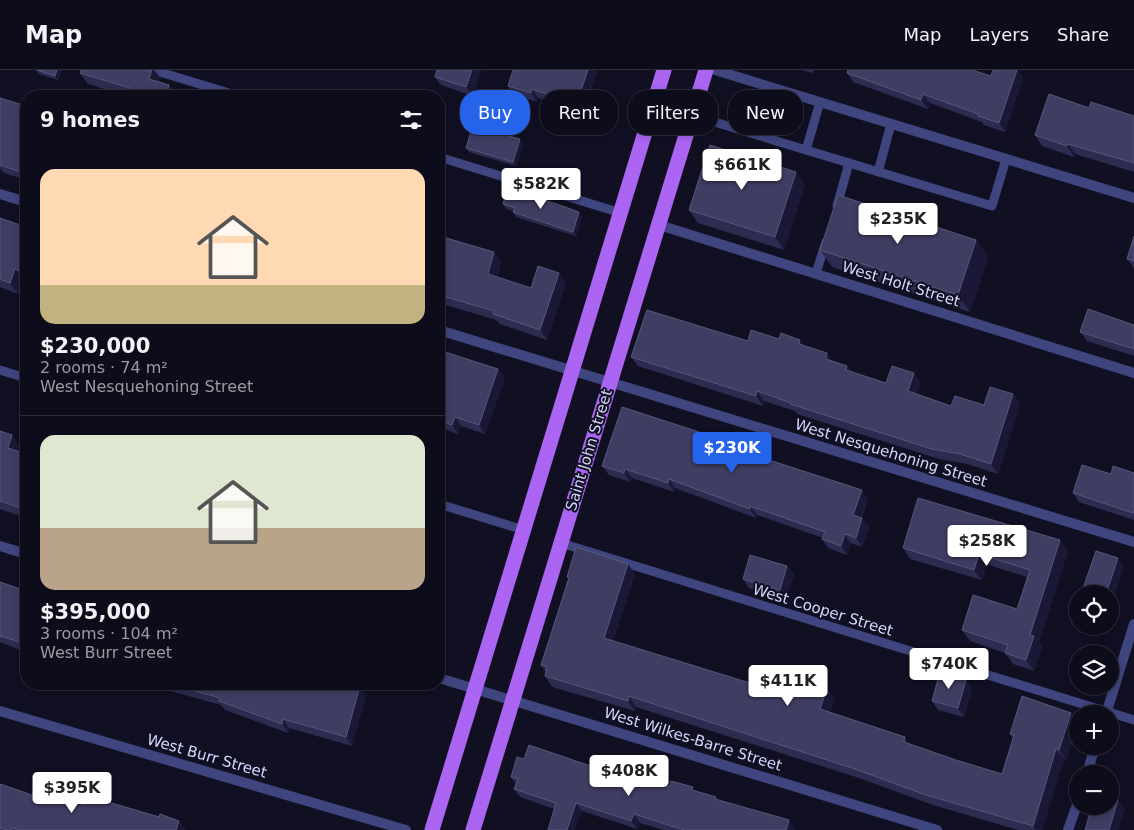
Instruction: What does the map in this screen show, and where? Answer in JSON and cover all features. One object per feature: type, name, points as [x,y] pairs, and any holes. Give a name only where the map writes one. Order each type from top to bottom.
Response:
[{"type":"main road","points":[[432,830],[664,70]]},
{"type":"main road","name":"Saint John Street","points":[[700,90],[706,70]]},
{"type":"main road","name":"Saint John Street","points":[[473,830],[686,135]]},
{"type":"street","points":[[715,70],[1134,198]]},
{"type":"street","points":[[0,194],[20,200]]},
{"type":"street","name":"West Holt Street","points":[[659,225],[1134,373]]},
{"type":"street","name":"West Nesquehoning Street","points":[[445,332],[610,384],[1134,542]]},
{"type":"street","points":[[0,546],[20,552]]},
{"type":"street","points":[[1109,705],[1134,624]]},
{"type":"street","name":"West Wilkes-Barre Street","points":[[445,680],[938,830]]},
{"type":"street","name":"West Burr Street","points":[[0,711],[406,830]]},
{"type":"street","points":[[1068,830],[1073,815]]},
{"type":"lane","points":[[153,70],[219,90]]},
{"type":"lane","points":[[806,150],[820,102]]},
{"type":"lane","points":[[718,123],[992,206],[1006,159]]},
{"type":"lane","points":[[878,172],[891,124]]},
{"type":"lane","points":[[445,159],[621,213]]},
{"type":"lane","points":[[833,218],[850,163]]},
{"type":"lane","points":[[816,274],[827,237]]},
{"type":"lane","points":[[0,370],[20,376]]},
{"type":"lane","points":[[445,506],[524,530]]},
{"type":"lane","name":"West Cooper Street","points":[[561,542],[1081,705]]},
{"type":"lane","name":"West Cooper Street","points":[[1119,716],[1134,720]]},
{"type":"building","points":[[37,70],[57,70],[55,76]]},
{"type":"building","points":[[81,70],[152,70],[149,79],[169,85],[168,90],[129,90],[130,88],[80,73]]},
{"type":"building","points":[[437,70],[472,70],[466,87],[435,77]]},
{"type":"building","points":[[513,70],[588,70],[581,90],[540,90],[540,92],[532,89],[531,93],[530,90],[521,90],[508,86]]},
{"type":"building","points":[[848,70],[972,70],[991,76],[993,70],[1017,70],[999,123],[923,94],[921,100],[847,73]]},
{"type":"building","points":[[1049,94],[1089,108],[1091,102],[1134,116],[1134,163],[1068,144],[1067,146],[1035,135]]},
{"type":"building","points":[[0,98],[20,104],[20,172],[0,165]]},
{"type":"building","points":[[470,135],[505,135],[520,139],[513,162],[466,148]]},
{"type":"building","points":[[710,145],[796,172],[775,237],[689,210]]},
{"type":"building","points":[[508,187],[579,212],[573,232],[513,212],[515,208],[503,204]]},
{"type":"building","points":[[838,195],[976,240],[958,295],[820,250]]},
{"type":"building","points":[[0,218],[20,225],[20,271],[15,269],[10,283],[0,279]]},
{"type":"building","points":[[1134,236],[1134,261],[1127,259]]},
{"type":"building","points":[[445,238],[494,252],[488,274],[531,288],[538,266],[559,273],[540,330],[493,314],[494,311],[445,297]]},
{"type":"building","points":[[1088,309],[1134,325],[1134,349],[1080,332]]},
{"type":"building","points":[[647,310],[748,341],[751,330],[779,339],[781,333],[800,340],[799,344],[827,353],[826,359],[847,366],[846,370],[886,383],[892,366],[914,373],[908,391],[951,406],[955,396],[984,405],[990,387],[1013,394],[991,464],[960,454],[932,449],[790,404],[757,391],[756,396],[631,357]]},
{"type":"building","points":[[445,352],[498,369],[479,425],[455,417],[452,425],[445,423]]},
{"type":"building","points":[[622,407],[767,454],[766,459],[862,490],[853,515],[862,518],[856,538],[845,534],[841,546],[822,539],[825,532],[750,506],[750,509],[669,479],[668,483],[625,469],[624,473],[602,466]]},
{"type":"building","points":[[0,431],[12,435],[8,448],[20,452],[20,508],[0,501]]},
{"type":"building","points":[[1082,465],[1111,474],[1113,466],[1134,473],[1133,513],[1073,493]]},
{"type":"building","points":[[918,498],[1060,540],[1030,635],[1034,636],[1026,660],[1005,653],[1008,645],[962,630],[973,595],[1017,609],[1030,570],[979,554],[974,570],[903,548]]},
{"type":"building","points":[[576,547],[628,564],[604,638],[750,683],[755,670],[794,682],[795,678],[827,689],[820,709],[905,737],[904,742],[1002,774],[1014,735],[1010,734],[1022,696],[1069,712],[1069,719],[1059,750],[1056,749],[1033,826],[926,795],[852,768],[629,696],[628,701],[545,676],[547,667],[541,665],[569,578],[567,577]]},
{"type":"building","points":[[1096,551],[1118,558],[1109,585],[1084,585]]},
{"type":"building","points":[[750,555],[787,566],[780,590],[743,579]]},
{"type":"building","points":[[0,582],[20,589],[20,642],[0,636]]},
{"type":"building","points":[[940,672],[966,680],[958,708],[932,701]]},
{"type":"building","points":[[192,690],[359,690],[346,737],[283,719],[282,724],[219,701],[220,698]]},
{"type":"building","points":[[529,745],[617,775],[619,770],[669,787],[671,781],[693,787],[692,790],[716,797],[715,799],[789,820],[786,830],[684,830],[634,814],[631,821],[576,803],[567,830],[548,830],[556,803],[514,789],[518,779],[511,777],[517,757],[524,759]]},
{"type":"building","points":[[0,784],[32,795],[34,788],[85,805],[88,796],[159,817],[160,814],[179,821],[176,830],[20,830],[12,828],[8,830],[0,828]]},
{"type":"building","points":[[1089,815],[1114,815],[1109,830],[1085,830]]}]
